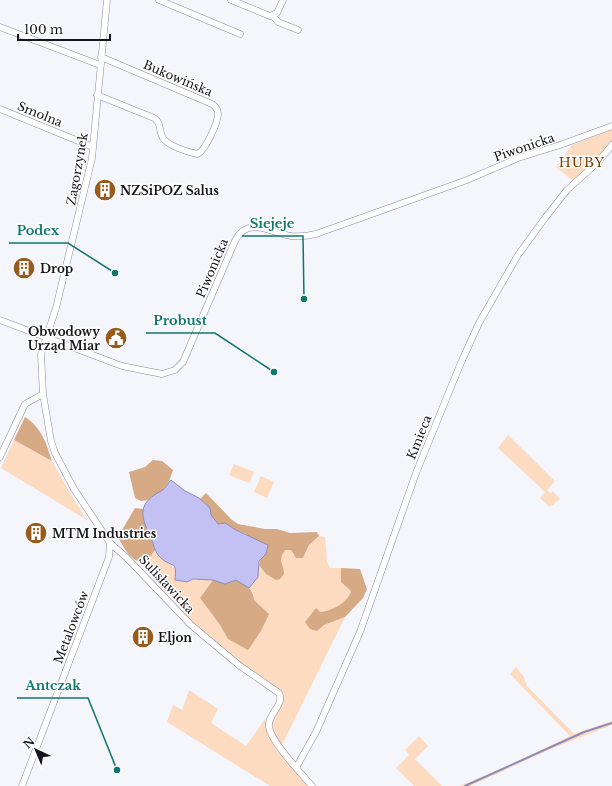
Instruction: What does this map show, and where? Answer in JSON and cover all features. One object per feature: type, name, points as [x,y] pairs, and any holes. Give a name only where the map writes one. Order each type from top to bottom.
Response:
[{"type":"street","name":"Zagorzynek","points":[[45,338],[56,308],[82,204],[93,147],[107,0]]},
{"type":"street","points":[[159,0],[240,34]]},
{"type":"street","points":[[231,0],[267,16],[273,16],[277,13],[283,0]]},
{"type":"street","points":[[273,16],[278,22],[298,30]]},
{"type":"street","points":[[0,27],[100,65]]},
{"type":"street","name":"Bukowińska","points":[[97,95],[154,118],[159,122],[161,135],[165,140],[197,154],[205,148],[218,117],[217,108],[212,104],[101,57]]},
{"type":"street","name":"Smolna","points":[[0,109],[93,147]]},
{"type":"street","name":"Piwonicka","points":[[0,320],[122,366],[153,373],[170,373],[183,362],[235,241],[244,230],[255,227],[290,236],[316,234],[467,180],[518,158],[560,145],[612,126]]},
{"type":"street","name":"Kmieca","points":[[297,766],[316,732],[360,632],[416,473],[479,323],[515,260],[545,218],[567,190],[598,162],[612,145]]},
{"type":"street","name":"Sulisławicka","points":[[45,338],[40,360],[48,426],[55,453],[74,489],[110,543],[126,557],[191,625],[240,666],[279,693],[280,702],[270,719],[269,727],[277,744],[297,766],[312,786]]},
{"type":"street","points":[[0,457],[25,404],[43,394]]},
{"type":"street","name":"Metalowców","points":[[22,786],[109,557],[110,543]]},
{"type":"shaded area","points":[[612,129],[612,142],[595,162],[573,181],[556,167],[572,145]]},
{"type":"shaded area","points":[[25,417],[36,426],[43,436],[52,461],[14,440]]},
{"type":"shaded area","points":[[508,435],[555,481],[547,490],[550,493],[553,491],[560,499],[550,507],[540,498],[545,492],[498,448]]},
{"type":"shaded area","points":[[14,440],[52,461],[87,520],[1,468]]},
{"type":"shaded area","points":[[153,460],[162,461],[173,470],[169,481],[162,491],[148,500],[141,501],[135,498],[129,472],[145,467]]},
{"type":"shaded area","points":[[234,464],[254,472],[249,483],[229,475]]},
{"type":"shaded area","points":[[261,476],[274,482],[267,498],[254,492]]},
{"type":"shaded area","points":[[206,493],[232,520],[238,524],[265,529],[277,529],[290,533],[317,532],[319,536],[309,545],[303,558],[296,558],[291,550],[285,550],[281,557],[284,574],[280,579],[276,580],[266,574],[259,565],[261,558],[264,556],[246,534],[225,523],[218,524],[211,515],[210,508],[200,499]]},
{"type":"shaded area","points":[[135,508],[143,509],[143,517],[155,550],[145,564],[136,560],[125,550],[118,537]]},
{"type":"shaded area","points":[[319,536],[325,537],[327,561],[330,568],[341,568],[341,582],[351,591],[343,603],[338,606],[320,612],[316,609],[317,630],[324,625],[345,617],[282,745],[274,735],[271,723],[282,704],[282,693],[234,659],[187,618],[184,613],[183,602],[168,595],[153,578],[154,568],[145,564],[155,550],[160,557],[172,564],[177,573],[190,580],[213,580],[200,598],[220,625],[228,639],[269,615],[254,600],[254,594],[249,588],[257,577],[259,565],[266,574],[284,574],[281,557],[285,550],[291,550],[293,555],[305,555],[309,545]]},
{"type":"shaded area","points":[[341,568],[360,569],[367,589],[363,598],[345,617],[324,625],[317,631],[310,629],[305,622],[316,608],[320,612],[329,610],[343,603],[349,595],[351,591],[341,582]]},
{"type":"shaded area","points":[[213,580],[226,584],[236,580],[243,583],[251,590],[254,600],[269,614],[261,631],[248,650],[228,639],[220,625],[200,598]]},
{"type":"shaded area","points":[[516,667],[524,677],[527,686],[574,734],[612,721],[612,725],[553,748],[470,786],[459,786],[508,766],[570,736],[510,674]]},
{"type":"shaded area","points":[[189,690],[218,709],[211,723],[246,746],[265,719],[266,724],[308,786],[270,786],[167,722],[173,705],[182,710]]},
{"type":"shaded area","points":[[419,736],[428,746],[415,759],[442,786],[414,786],[396,768],[409,755],[405,750]]},
{"type":"water","points":[[171,480],[185,491],[199,498],[210,508],[211,515],[218,524],[225,523],[236,530],[268,545],[266,554],[259,561],[258,577],[249,588],[236,580],[225,584],[213,580],[193,579],[187,582],[175,580],[175,567],[161,558],[157,553],[143,516],[143,510],[148,500],[164,489]]},
{"type":"waterway","points":[[465,786],[584,732],[612,723]]},
{"type":"place","name":"NZSiPOZ Salus","points":[[105,190]]},
{"type":"place","name":"Drop","points":[[24,268]]},
{"type":"place","name":"Podex","points":[[115,273]]},
{"type":"place","name":"Siejeje","points":[[304,299]]},
{"type":"place","name":"Obwodowy Urząd Miar","points":[[116,338]]},
{"type":"place","name":"Probust","points":[[274,372]]},
{"type":"place","name":"MTM Industries","points":[[36,533]]},
{"type":"place","name":"Eljon","points":[[143,637]]},
{"type":"place","name":"Antczak","points":[[117,770]]},
{"type":"district","name":"HUBY","points":[[582,162]]}]
